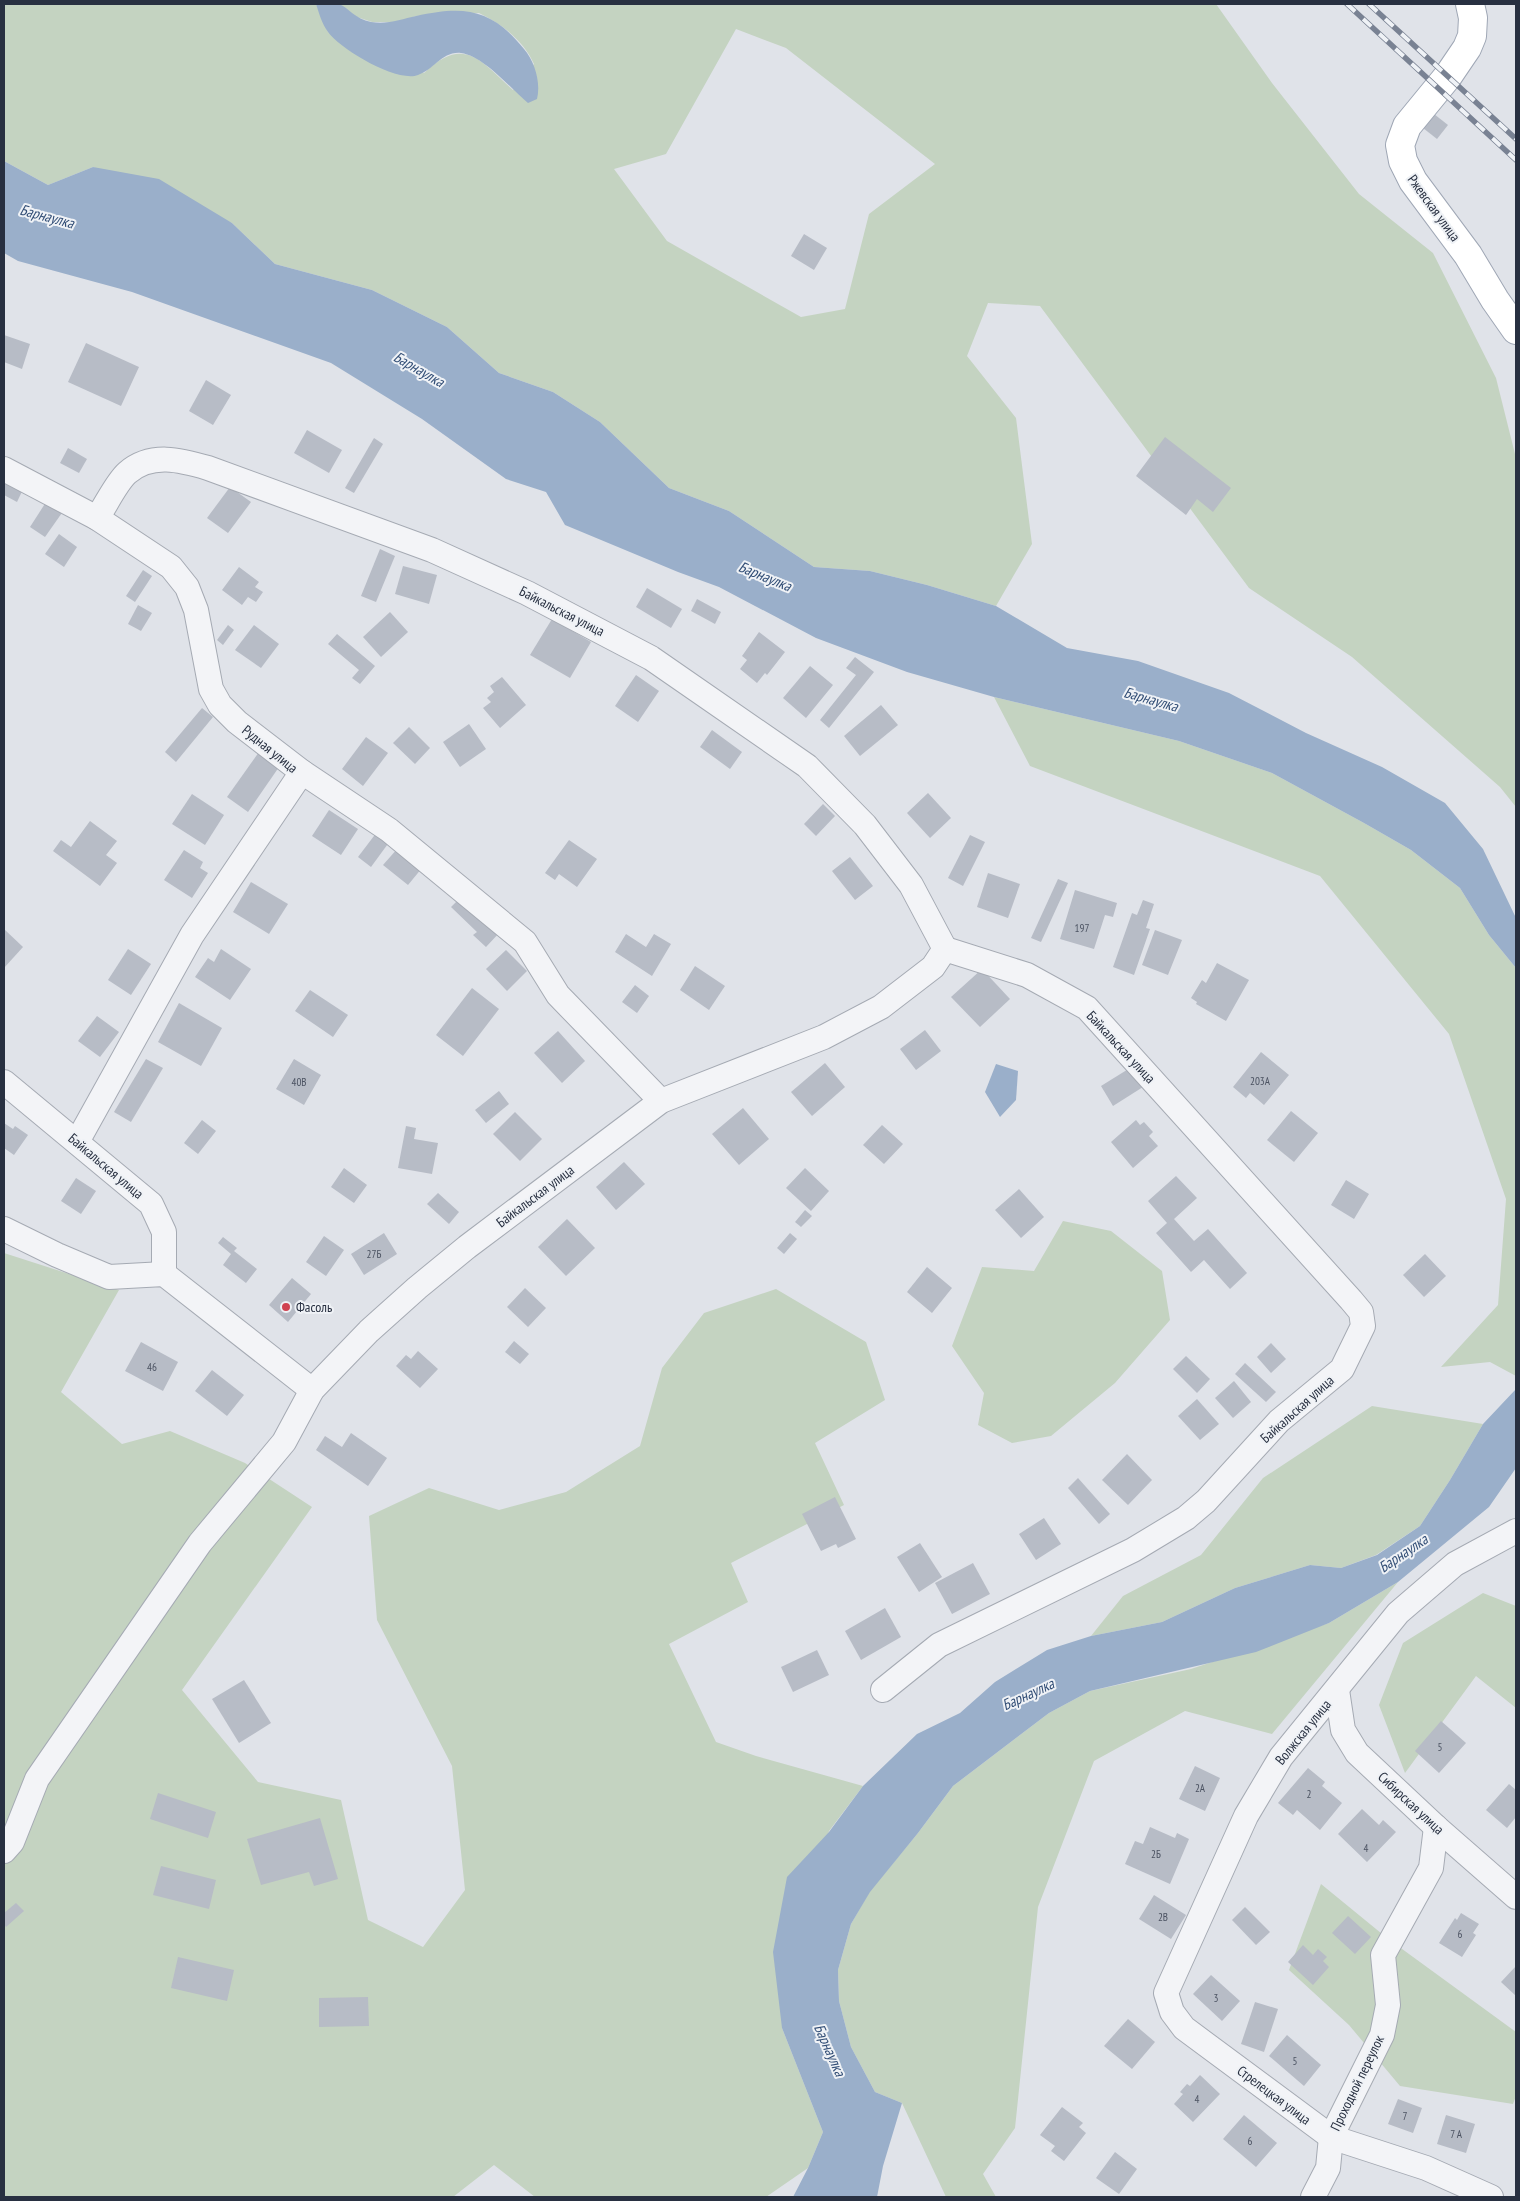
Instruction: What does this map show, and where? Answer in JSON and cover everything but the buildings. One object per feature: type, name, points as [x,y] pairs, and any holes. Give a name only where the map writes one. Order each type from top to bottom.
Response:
[{"type":"main road","name":"Ржевская улица","points":[[1470,4],[1473,18],[1472,36],[1448,76],[1407,126],[1400,145],[1403,161],[1413,180],[1468,255],[1494,300],[1516,330]]},
{"type":"street","name":"Байкальская улица","points":[[97,518],[127,473],[140,464],[164,458],[183,461],[208,468],[432,550],[528,592],[651,658],[807,766],[865,825],[911,885],[945,949],[1027,975],[1087,1008],[1361,1312],[1363,1326],[1342,1369],[1279,1421],[1206,1500],[1186,1518],[1125,1554],[939,1645],[883,1690]]},
{"type":"street","name":"Рудная улица","points":[[4,469],[97,518],[171,567],[187,587],[196,610],[211,689],[220,705],[237,722],[302,772],[192,935],[77,1142]]},
{"type":"street","points":[[302,772],[389,830],[525,942],[558,995],[662,1101]]},
{"type":"street","name":"Байкальская улица","points":[[4,1851],[12,1842],[37,1778],[200,1543],[284,1442],[312,1390],[369,1331],[416,1288],[467,1247],[662,1101],[824,1037],[888,1002],[933,967],[945,949]]},
{"type":"street","name":"Байкальская улица","points":[[4,1082],[151,1204],[164,1232],[164,1274]]},
{"type":"street","points":[[4,1228],[56,1256],[109,1277],[164,1274],[312,1390]]},
{"type":"street","name":"Волжская улица","points":[[1166,1993],[1246,1816],[1281,1757],[1398,1613],[1455,1564],[1516,1531]]},
{"type":"street","name":"Сибирская улица","points":[[1337,1690],[1343,1730],[1358,1753],[1436,1827],[1516,1897]]},
{"type":"street","name":"Проходной переулок","points":[[1313,2197],[1328,2168],[1331,2137],[1382,2035],[1388,2005],[1383,1955],[1431,1868],[1436,1827]]},
{"type":"street","name":"Стрелецкая улица","points":[[1166,1993],[1172,2012],[1184,2028],[1331,2137],[1426,2168],[1490,2197]]},
{"type":"green space","points":[[4,4],[316,4],[328,32],[424,73],[450,55],[461,54],[471,56],[491,69],[513,90],[534,64],[524,48],[511,34],[496,22],[479,13],[416,16],[398,22],[372,22],[354,16],[339,4],[1216,4],[1272,83],[1359,194],[1433,253],[1496,378],[1516,458],[1516,807],[1500,787],[1352,657],[1249,588],[1040,306],[988,303],[967,356],[1016,418],[1032,544],[996,606],[927,585],[870,571],[814,567],[729,511],[669,488],[600,422],[553,392],[499,373],[447,327],[372,290],[275,264],[232,223],[93,167],[48,185],[4,161]],"holes":[[[736,29],[786,48],[935,164],[869,214],[845,309],[801,317],[667,241],[614,169],[666,154]]]},
{"type":"green space","points":[[994,697],[1179,741],[1272,773],[1411,850],[1460,888],[1489,935],[1516,968],[1516,1376],[1490,1362],[1441,1367],[1498,1305],[1506,1199],[1449,1034],[1320,876],[1030,766]]},
{"type":"green space","points":[[1063,1221],[1111,1231],[1162,1271],[1170,1320],[1115,1383],[1051,1436],[1012,1443],[978,1425],[984,1393],[952,1346],[982,1267],[1034,1271]]},
{"type":"green space","points":[[4,1253],[119,1290],[61,1392],[122,1444],[170,1431],[245,1463],[312,1507],[182,1690],[258,1782],[341,1800],[368,1920],[423,1947],[465,1890],[452,1766],[377,1620],[369,1516],[429,1488],[499,1510],[566,1492],[640,1446],[662,1368],[704,1313],[776,1289],[866,1342],[885,1400],[815,1443],[844,1505],[731,1563],[748,1602],[669,1644],[716,1742],[756,1756],[863,1786],[829,1831],[782,2028],[823,2132],[808,2168],[766,2197],[535,2197],[494,2165],[453,2197],[4,2197]]},
{"type":"green space","points":[[1372,1406],[1483,1424],[1420,1526],[1376,1555],[1341,1568],[1310,1565],[1235,1588],[1162,1622],[1091,1636],[1123,1596],[1201,1555],[1263,1478]]},
{"type":"green space","points":[[1398,1582],[1272,1734],[1185,1711],[1094,1761],[1038,1907],[1015,2128],[983,2174],[996,2197],[946,2197],[902,2103],[875,2092],[851,2047],[839,2001],[838,1970],[851,1924],[870,1891],[918,1833],[953,1786],[1049,1713],[1090,1691],[1191,1669],[1329,1623]]},
{"type":"green space","points":[[1483,1593],[1516,1606],[1516,1708],[1476,1676],[1405,1773],[1379,1705],[1403,1643]]},
{"type":"green space","points":[[1321,1884],[1387,1938],[1516,2032],[1516,2096],[1513,2104],[1400,2086],[1349,2025],[1289,1970]]},
{"type":"water","points":[[316,4],[339,4],[365,21],[377,23],[449,11],[476,13],[489,18],[501,25],[528,54],[538,80],[537,99],[528,103],[488,66],[470,55],[461,53],[454,53],[443,58],[424,73],[418,75],[397,74],[383,69],[356,55],[334,39],[324,26]]},
{"type":"water","name":"Барнаулка","points":[[4,161],[48,185],[93,167],[159,179],[232,223],[275,264],[372,290],[447,327],[499,373],[553,392],[600,422],[669,488],[729,511],[814,567],[870,571],[927,585],[996,606],[1067,648],[1138,661],[1229,693],[1306,733],[1382,767],[1445,803],[1483,849],[1516,918],[1516,968],[1489,935],[1460,888],[1411,850],[1272,773],[1179,741],[994,697],[907,672],[816,638],[719,587],[565,525],[546,492],[506,479],[422,419],[331,363],[132,292],[18,261],[4,253]]},
{"type":"water","points":[[996,1064],[1018,1071],[1016,1100],[1000,1117],[985,1092]]},
{"type":"water","name":"Барнаулка","points":[[1516,1389],[1516,1468],[1489,1507],[1398,1582],[1329,1623],[1256,1652],[1090,1691],[1049,1713],[953,1786],[870,1892],[851,1924],[838,1970],[839,2001],[851,2047],[875,2092],[902,2103],[883,2166],[877,2197],[793,2197],[823,2132],[782,2028],[773,1952],[787,1877],[829,1832],[863,1786],[917,1734],[960,1713],[995,1682],[1047,1650],[1091,1636],[1162,1622],[1235,1588],[1310,1565],[1341,1568],[1377,1555],[1420,1526],[1483,1424]]},
{"type":"railway","points":[[1347,4],[1516,160]]},
{"type":"railway","points":[[1369,4],[1516,139]]},
{"type":"place","name":"Фасоль","points":[[286,1307]]}]
